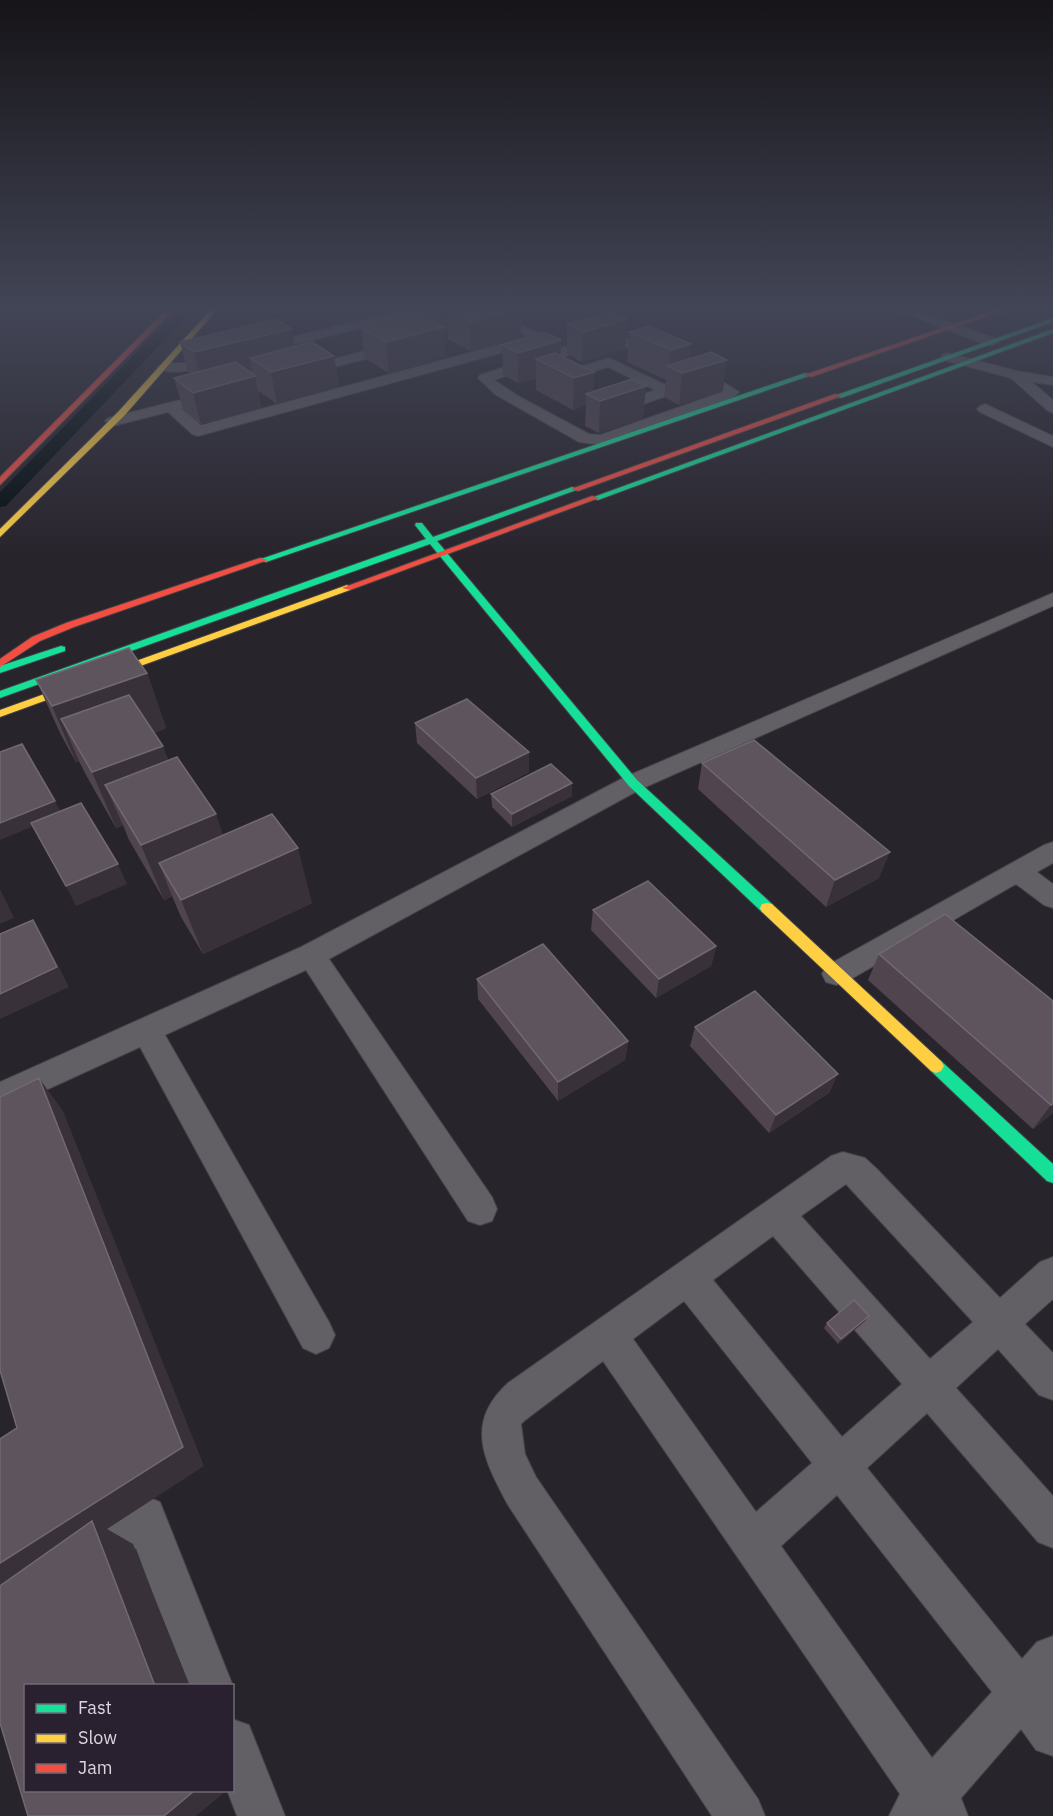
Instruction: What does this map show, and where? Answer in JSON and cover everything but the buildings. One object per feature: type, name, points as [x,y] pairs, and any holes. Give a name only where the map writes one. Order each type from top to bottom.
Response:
[{"type":"street","points":[[0,482],[91,390]]},
{"type":"street","points":[[0,534],[143,390]]},
{"type":"street","points":[[163,407],[198,431],[348,390]]},
{"type":"street","points":[[500,390],[585,439],[601,440],[759,390]]},
{"type":"street","points":[[506,394],[519,390]]},
{"type":"street","points":[[574,390],[615,408]]},
{"type":"street","points":[[564,426],[671,390]]},
{"type":"street","points":[[0,664],[36,639],[70,625],[675,417],[728,395],[732,392],[728,390]]},
{"type":"street","points":[[0,695],[855,390]]},
{"type":"street","points":[[0,714],[891,390]]},
{"type":"street","points":[[1033,390],[1053,408]]},
{"type":"street","points":[[116,419],[203,396]]},
{"type":"street","points":[[642,399],[675,417]]},
{"type":"street","points":[[253,400],[268,412]]},
{"type":"street","points":[[985,409],[1053,442]]},
{"type":"street","points":[[419,525],[433,539],[633,783],[1053,1175]]},
{"type":"street","points":[[0,1097],[311,955],[633,783],[1053,599]]},
{"type":"street","points":[[0,670],[79,643]]},
{"type":"street","points":[[836,974],[1053,851]]},
{"type":"street","points":[[1018,871],[1053,898]]},
{"type":"street","points":[[311,955],[480,1209]]},
{"type":"street","points":[[146,1030],[316,1335]]},
{"type":"street","points":[[741,1816],[522,1491],[506,1458],[502,1433],[505,1414],[522,1397],[843,1167],[853,1169],[1053,1381]]},
{"type":"street","points":[[776,1213],[1053,1527]]},
{"type":"street","points":[[752,1544],[1053,1275]]},
{"type":"street","points":[[688,1277],[1053,1733]]},
{"type":"street","points":[[607,1335],[752,1544],[929,1810],[1053,1658]]},
{"type":"street","points":[[58,1576],[145,1517],[209,1684]]},
{"type":"street","points":[[234,1747],[261,1816]]},
{"type":"waterway","points":[[0,502],[109,390]]},
{"type":"traffic: fast","points":[[263,560],[765,390]]},
{"type":"traffic: fast","points":[[838,396],[856,390]]},
{"type":"traffic: fast","points":[[595,498],[892,390]]},
{"type":"traffic: fast","points":[[0,695],[575,489]]},
{"type":"traffic: fast","points":[[419,525],[633,783],[767,908]]},
{"type":"traffic: fast","points":[[0,670],[61,649]]},
{"type":"traffic: fast","points":[[936,1066],[1053,1175]]},
{"type":"traffic: slow","points":[[0,534],[143,390]]},
{"type":"traffic: slow","points":[[0,714],[347,588]]},
{"type":"traffic: slow","points":[[767,908],[936,1066]]},
{"type":"traffic: jam","points":[[0,482],[91,390]]},
{"type":"traffic: jam","points":[[575,489],[838,396]]},
{"type":"traffic: jam","points":[[347,588],[595,498]]},
{"type":"traffic: jam","points":[[0,664],[36,639],[70,625],[263,560]]}]
